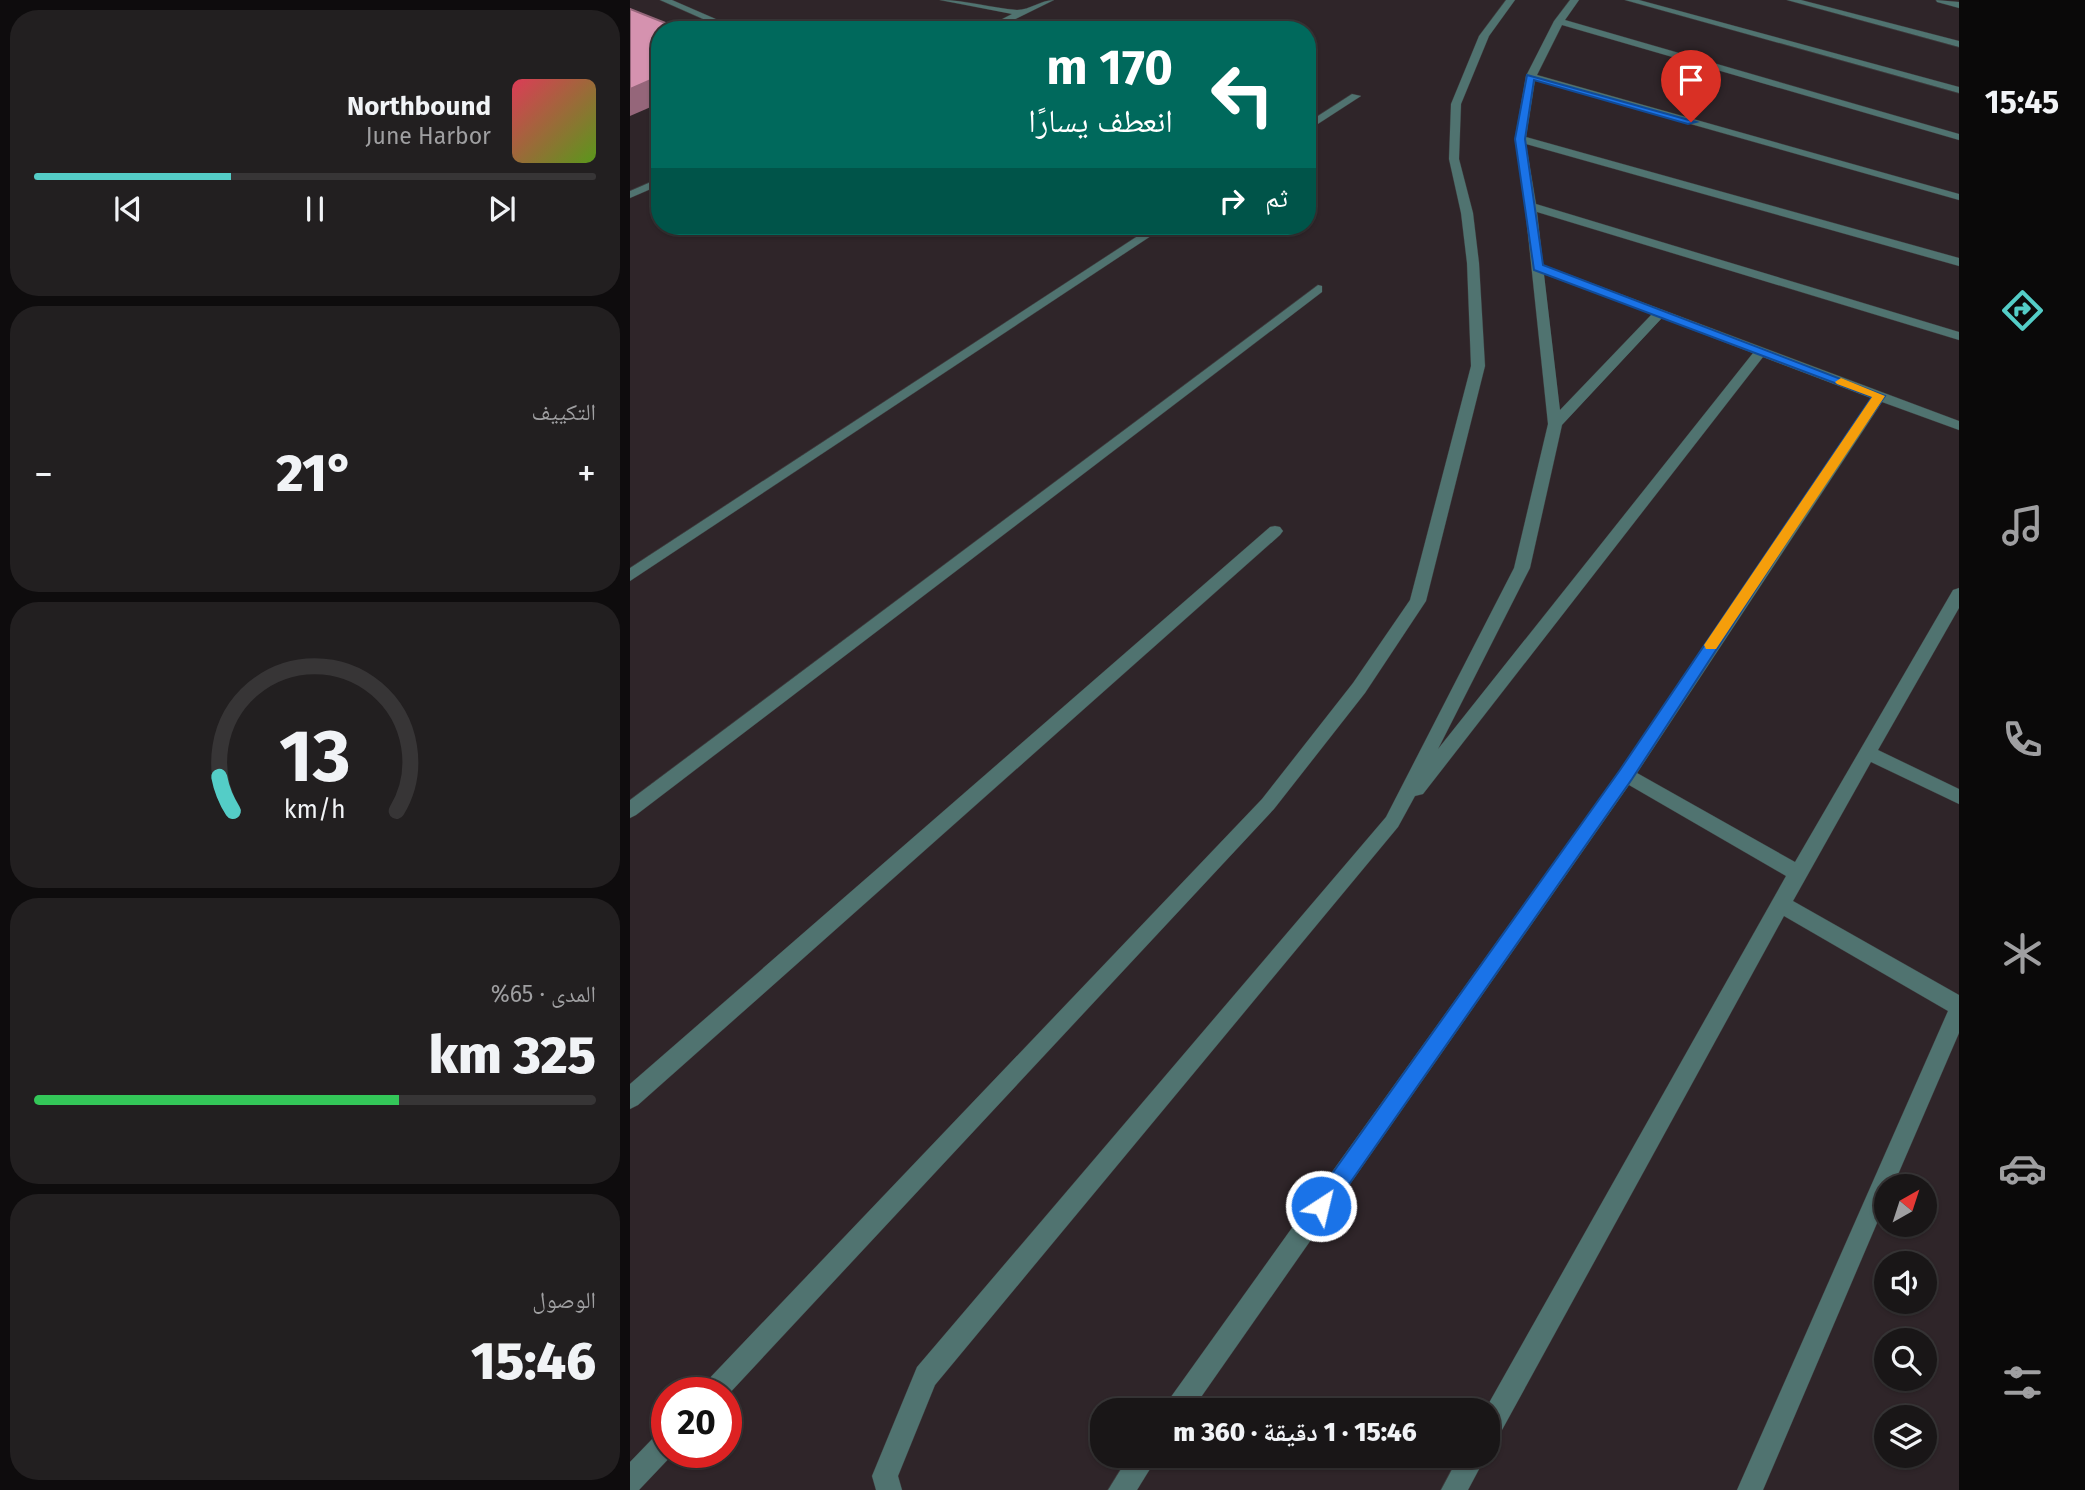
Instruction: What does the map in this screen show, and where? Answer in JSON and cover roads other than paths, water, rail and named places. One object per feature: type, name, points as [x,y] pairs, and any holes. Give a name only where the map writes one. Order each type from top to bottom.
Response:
[{"type":"lane","points":[[664,0],[715,21]]},
{"type":"lane","points":[[944,0],[1022,13]]},
{"type":"lane","points":[[1005,21],[1050,0]]},
{"type":"lane","points":[[728,1377],[1268,804],[1359,688],[1418,601],[1478,366],[1473,263],[1467,213],[1454,159],[1456,104],[1484,36],[1511,0]]},
{"type":"lane","points":[[1392,822],[1522,568],[1555,424],[1531,206],[1520,139],[1531,76],[1559,21],[1575,0]]},
{"type":"lane","points":[[1629,0],[1959,90]]},
{"type":"lane","points":[[1791,0],[1959,44]]},
{"type":"lane","points":[[1940,0],[1959,5]]},
{"type":"lane","points":[[1559,21],[1959,137]]},
{"type":"lane","points":[[1531,76],[1959,197]]},
{"type":"lane","points":[[1316,122],[1356,96]]},
{"type":"lane","points":[[1520,139],[1959,262]]},
{"type":"lane","points":[[630,195],[651,185]]},
{"type":"lane","points":[[1531,206],[1959,336]]},
{"type":"lane","points":[[630,575],[1146,235]]},
{"type":"lane","points":[[1538,267],[1959,426]]},
{"type":"lane","points":[[630,810],[1318,289]]},
{"type":"lane","points":[[1555,424],[1660,313]]},
{"type":"lane","points":[[889,1490],[885,1476],[926,1377],[1392,822],[1761,351]]},
{"type":"lane","points":[[1185,1398],[1626,775],[1879,396]]},
{"type":"lane","points":[[630,1098],[1275,531]]},
{"type":"lane","points":[[1500,1408],[1798,873],[1959,594]]},
{"type":"lane","points":[[1868,753],[1959,797]]},
{"type":"lane","points":[[1626,775],[1798,873]]},
{"type":"lane","points":[[1750,1490],[1959,1008],[1781,904]]},
{"type":"lane","points":[[630,1481],[651,1459]]},
{"type":"lane","points":[[1121,1490],[1137,1468]]},
{"type":"lane","points":[[1454,1490],[1466,1468]]}]
